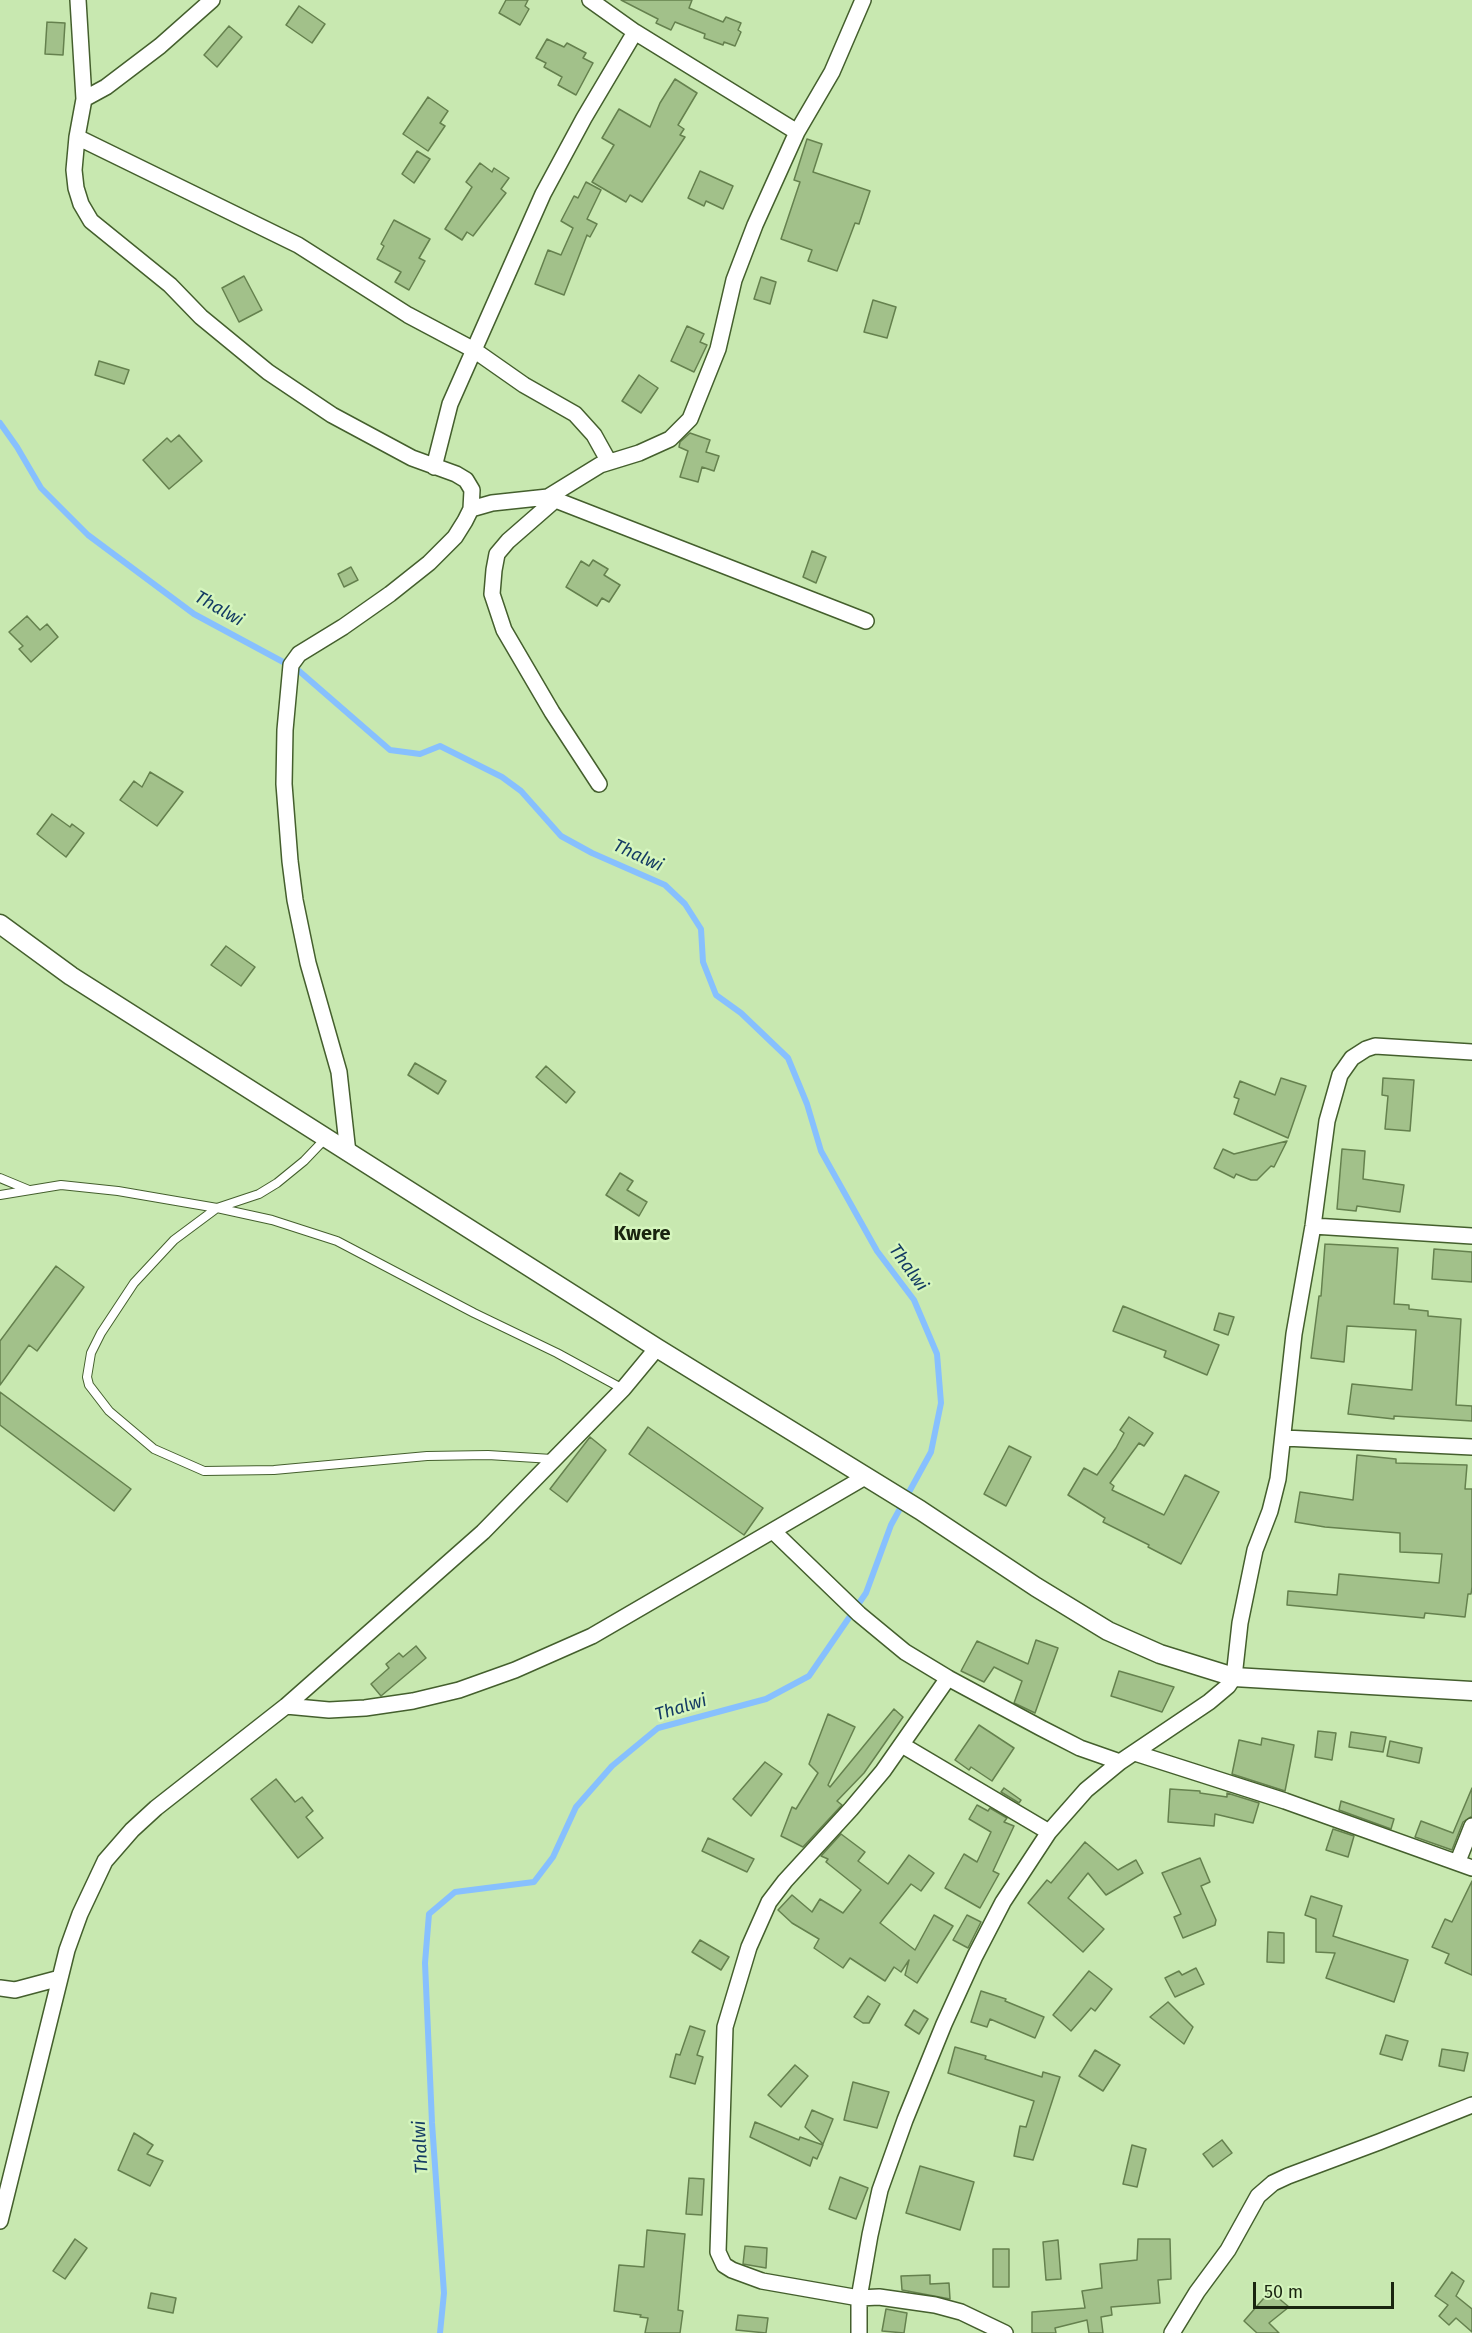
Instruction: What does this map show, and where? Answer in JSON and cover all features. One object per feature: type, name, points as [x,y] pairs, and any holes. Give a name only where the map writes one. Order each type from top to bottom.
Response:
[{"type":"street","points":[[78,0],[84,99],[74,170],[76,188],[85,214],[100,230],[170,285],[201,317],[268,372],[332,415],[412,458],[456,474],[466,480],[472,490],[471,509],[455,537],[429,563],[352,621],[299,654],[291,665],[285,730],[284,784],[290,861],[295,900],[308,963],[339,1072],[348,1153]]},
{"type":"street","points":[[84,99],[106,87],[160,46],[212,0]]},
{"type":"street","points":[[590,0],[635,32],[797,132]]},
{"type":"street","points":[[599,784],[552,712],[504,630],[492,594],[497,554],[552,499],[600,465],[639,453],[670,439],[690,419],[718,349],[738,267],[797,132],[832,72],[863,0]]},
{"type":"street","points":[[434,467],[450,404],[543,194],[584,118],[635,32]]},
{"type":"street","points":[[77,137],[298,244],[408,315],[474,350],[524,386],[574,414],[594,435],[609,462]]},
{"type":"street","points":[[471,509],[492,503],[552,499],[866,621]]},
{"type":"street","points":[[0,924],[71,976],[325,1139],[657,1348],[889,1490],[1036,1587],[1108,1631],[1160,1654],[1234,1677],[1472,1692]]},
{"type":"street","points":[[859,2333],[859,2298],[880,2190],[944,2024],[1003,1902],[1049,1832],[1086,1790],[1120,1762],[1209,1702],[1228,1686],[1234,1677],[1240,1623],[1255,1550],[1275,1494],[1284,1438],[1294,1334],[1332,1096],[1340,1075],[1352,1058],[1366,1048],[1375,1046],[1472,1052]]},
{"type":"street","points":[[1313,1226],[1472,1236]]},
{"type":"street","points":[[0,2221],[60,1978],[80,1914],[105,1861],[132,1830],[156,1808],[286,1706],[475,1539],[623,1389],[657,1348]]},
{"type":"street","points":[[1284,1438],[1472,1447]]},
{"type":"street","points":[[286,1706],[329,1710],[365,1708],[413,1701],[490,1680],[592,1636],[865,1477]]},
{"type":"street","points":[[774,1532],[883,1636],[948,1678],[1080,1748],[1120,1762]]},
{"type":"street","points":[[948,1678],[902,1745],[851,1809],[785,1881],[769,1902],[749,1947],[725,2027],[719,2258],[732,2271],[762,2281],[859,2298],[879,2297],[935,2305],[961,2312],[1005,2333]]},
{"type":"street","points":[[902,1745],[1049,1832]]},
{"type":"street","points":[[1136,1753],[1285,1801],[1458,1861],[1472,1868]]},
{"type":"street","points":[[1458,1861],[1472,1826]]},
{"type":"street","points":[[0,1988],[15,1990],[60,1978]]},
{"type":"street","points":[[1172,2333],[1197,2292],[1228,2250],[1258,2196],[1273,2183],[1472,2105]]},
{"type":"lane","points":[[325,1139],[304,1161],[277,1183],[259,1194],[217,1208],[174,1240],[134,1283],[101,1334],[91,1353],[87,1377],[89,1385],[109,1411],[154,1449],[204,1471],[238,1472],[427,1456],[488,1455],[554,1459]]},
{"type":"lane","points":[[0,1178],[29,1190]]},
{"type":"lane","points":[[0,1195],[61,1185],[73,1186],[118,1191],[272,1220],[337,1241],[623,1389]]},
{"type":"building","points":[[506,0],[528,0],[525,6],[529,9],[520,25],[499,13]]},
{"type":"building","points":[[621,0],[692,0],[689,8],[723,22],[726,17],[741,23],[738,30],[741,32],[735,46],[724,42],[723,45],[704,38],[705,34],[675,22],[671,30],[656,23],[658,19]]},
{"type":"building","points":[[299,6],[325,24],[312,43],[286,25]]},
{"type":"building","points":[[47,22],[65,23],[63,55],[45,54]]},
{"type":"building","points":[[229,26],[242,37],[217,67],[204,55]]},
{"type":"building","points":[[547,39],[564,47],[567,43],[586,53],[583,58],[593,63],[576,95],[558,85],[562,77],[544,67],[546,63],[536,58]]},
{"type":"building","points":[[675,79],[697,93],[678,125],[684,129],[680,135],[685,137],[642,202],[630,195],[626,202],[592,182],[614,145],[602,138],[619,109],[650,127],[660,103]]},
{"type":"building","points":[[428,97],[448,111],[440,123],[445,126],[428,151],[403,134]]},
{"type":"building","points":[[807,139],[822,144],[813,172],[870,191],[859,224],[855,223],[837,271],[808,261],[812,250],[781,239],[800,182],[794,180]]},
{"type":"building","points":[[417,151],[430,159],[414,183],[402,174]]},
{"type":"building","points":[[480,163],[492,172],[494,168],[509,178],[501,189],[506,193],[473,236],[467,232],[462,240],[445,229],[472,187],[466,182]]},
{"type":"building","points":[[700,171],[733,186],[723,209],[706,201],[704,206],[688,198]]},
{"type":"building","points":[[586,182],[601,190],[587,219],[597,224],[590,237],[587,235],[564,295],[535,284],[548,250],[561,255],[573,228],[561,221],[574,196],[578,198]]},
{"type":"building","points":[[394,220],[430,239],[419,258],[425,261],[409,290],[395,282],[401,272],[377,259],[384,246],[381,244]]},
{"type":"building","points":[[244,276],[262,310],[239,322],[222,288]]},
{"type":"building","points":[[761,277],[776,282],[770,304],[754,299]]},
{"type":"building","points":[[873,300],[896,307],[887,338],[864,332]]},
{"type":"building","points":[[687,326],[704,334],[700,342],[707,345],[694,372],[671,361]]},
{"type":"building","points":[[99,361],[129,370],[124,384],[95,375]]},
{"type":"building","points":[[639,375],[658,388],[641,413],[622,401]]},
{"type":"building","points":[[690,433],[710,440],[706,452],[719,456],[714,471],[702,467],[698,482],[680,477],[688,451],[679,447],[680,442]]},
{"type":"building","points":[[179,435],[202,461],[169,489],[143,460],[167,438],[171,442]]},
{"type":"building","points":[[812,551],[826,557],[816,583],[803,577]]},
{"type":"building","points":[[593,560],[608,569],[604,575],[620,585],[609,602],[602,598],[597,606],[566,587],[581,561],[589,566]]},
{"type":"building","points":[[351,567],[358,580],[344,587],[338,574]]},
{"type":"building","points":[[27,616],[40,630],[47,624],[58,637],[31,662],[19,649],[23,646],[9,632]]},
{"type":"building","points":[[150,772],[183,792],[157,826],[120,800],[134,781],[142,787]]},
{"type":"building","points":[[52,814],[70,827],[72,824],[84,833],[66,857],[37,834]]},
{"type":"building","points":[[226,946],[255,967],[241,986],[211,965]]},
{"type":"building","points":[[415,1063],[446,1081],[438,1094],[408,1075]]},
{"type":"building","points":[[546,1066],[575,1092],[566,1103],[536,1077]]},
{"type":"building","points":[[1281,1078],[1306,1086],[1288,1138],[1234,1114],[1239,1099],[1234,1097],[1240,1081],[1275,1095]]},
{"type":"building","points":[[1383,1078],[1414,1080],[1410,1131],[1385,1129],[1388,1096],[1382,1095]]},
{"type":"building","points":[[1287,1141],[1274,1167],[1271,1166],[1257,1180],[1236,1174],[1234,1178],[1214,1168],[1223,1149],[1234,1154]]},
{"type":"building","points":[[1342,1149],[1365,1151],[1363,1179],[1404,1185],[1400,1212],[1357,1206],[1356,1211],[1337,1209]]},
{"type":"building","points":[[620,1173],[633,1181],[627,1190],[647,1202],[639,1216],[606,1195]]},
{"type":"building","points":[[1325,1244],[1398,1248],[1394,1304],[1409,1305],[1409,1309],[1428,1311],[1428,1316],[1461,1319],[1456,1405],[1472,1406],[1472,1421],[1394,1416],[1394,1419],[1348,1414],[1352,1384],[1412,1390],[1416,1330],[1347,1326],[1344,1362],[1311,1358],[1319,1296],[1321,1296]]},
{"type":"building","points":[[1434,1249],[1472,1252],[1472,1282],[1432,1279]]},
{"type":"building","points":[[56,1266],[84,1287],[37,1351],[29,1345],[0,1385],[0,1341]]},
{"type":"building","points":[[1123,1306],[1219,1345],[1207,1375],[1164,1357],[1166,1351],[1113,1331]]},
{"type":"building","points":[[1219,1313],[1234,1317],[1228,1335],[1214,1330]]},
{"type":"building","points":[[0,1392],[131,1489],[114,1511],[0,1425]]},
{"type":"building","points":[[1129,1417],[1153,1433],[1144,1446],[1139,1443],[1110,1483],[1114,1486],[1112,1490],[1164,1515],[1185,1475],[1219,1492],[1181,1564],[1103,1522],[1105,1518],[1068,1495],[1084,1468],[1097,1475],[1116,1448],[1124,1433],[1120,1430]]},
{"type":"building","points":[[648,1427],[763,1508],[744,1535],[629,1454]]},
{"type":"building","points":[[590,1437],[606,1450],[567,1502],[550,1489]]},
{"type":"building","points":[[1009,1446],[1031,1457],[1006,1506],[984,1494]]},
{"type":"building","points":[[1357,1455],[1396,1459],[1396,1463],[1467,1465],[1465,1489],[1472,1489],[1472,1587],[1471,1594],[1468,1594],[1465,1617],[1425,1613],[1424,1618],[1287,1605],[1288,1591],[1337,1595],[1339,1574],[1439,1583],[1442,1554],[1400,1552],[1400,1533],[1325,1527],[1295,1522],[1300,1492],[1353,1500]]},
{"type":"building","points":[[1036,1640],[1058,1648],[1035,1713],[1014,1703],[1022,1681],[994,1667],[984,1682],[961,1671],[977,1641],[1028,1664]]},
{"type":"building","points":[[416,1646],[426,1658],[381,1696],[371,1684],[389,1668],[386,1664],[399,1653],[403,1657]]},
{"type":"building","points":[[1119,1671],[1174,1687],[1162,1712],[1111,1696]]},
{"type":"building","points":[[894,1709],[903,1717],[864,1773],[837,1801],[842,1805],[803,1847],[781,1836],[792,1807],[796,1809],[818,1773],[809,1764],[828,1714],[855,1727],[828,1785],[830,1787]]},
{"type":"building","points":[[979,1725],[1014,1748],[992,1781],[971,1767],[969,1770],[955,1760]]},
{"type":"building","points":[[1318,1731],[1336,1733],[1332,1760],[1315,1757]]},
{"type":"building","points":[[1351,1732],[1386,1737],[1383,1752],[1349,1747]]},
{"type":"building","points":[[1262,1738],[1294,1745],[1285,1791],[1232,1774],[1239,1740],[1261,1745]]},
{"type":"building","points":[[1390,1741],[1422,1748],[1419,1763],[1387,1756]]},
{"type":"building","points":[[765,1762],[782,1774],[751,1816],[733,1799]]},
{"type":"building","points":[[276,1779],[295,1802],[302,1797],[313,1811],[306,1817],[323,1838],[298,1858],[251,1799]]},
{"type":"building","points":[[1004,1788],[1021,1800],[1019,1803],[1001,1792]]},
{"type":"building","points":[[1472,1788],[1472,1816],[1463,1822],[1452,1850],[1415,1837],[1421,1821],[1453,1833]]},
{"type":"building","points":[[1170,1789],[1200,1791],[1200,1793],[1227,1797],[1227,1793],[1259,1803],[1253,1823],[1215,1814],[1214,1826],[1168,1822]]},
{"type":"building","points":[[1341,1801],[1394,1819],[1391,1829],[1339,1810]]},
{"type":"building","points":[[977,1805],[988,1811],[990,1808],[1007,1818],[1004,1822],[1014,1826],[993,1871],[999,1874],[980,1908],[945,1888],[964,1854],[977,1862],[991,1832],[969,1819]]},
{"type":"building","points":[[1333,1829],[1354,1836],[1348,1857],[1326,1850]]},
{"type":"building","points":[[841,1834],[865,1852],[858,1861],[888,1884],[909,1855],[934,1873],[921,1891],[911,1884],[880,1923],[915,1950],[934,1915],[953,1926],[917,1983],[905,1975],[909,1960],[901,1972],[894,1967],[885,1981],[850,1958],[843,1968],[814,1948],[819,1939],[792,1923],[778,1910],[792,1895],[812,1912],[820,1899],[843,1913],[861,1890],[826,1862],[828,1859],[821,1856]]},
{"type":"building","points":[[708,1838],[754,1859],[747,1872],[702,1851]]},
{"type":"building","points":[[1085,1842],[1118,1870],[1136,1860],[1143,1873],[1106,1895],[1088,1873],[1068,1898],[1104,1929],[1083,1952],[1028,1903],[1047,1880],[1051,1883]]},
{"type":"building","points":[[1200,1858],[1210,1882],[1201,1886],[1216,1920],[1215,1925],[1183,1938],[1174,1917],[1181,1914],[1162,1873]]},
{"type":"building","points":[[1472,1881],[1472,1975],[1445,1963],[1449,1954],[1432,1947],[1445,1919],[1452,1922]]},
{"type":"building","points":[[1311,1896],[1342,1906],[1333,1936],[1408,1960],[1394,2002],[1326,1978],[1335,1953],[1316,1952],[1316,1919],[1305,1915]]},
{"type":"building","points":[[967,1915],[981,1922],[968,1948],[953,1940]]},
{"type":"building","points":[[1268,1932],[1284,1933],[1284,1963],[1267,1962]]},
{"type":"building","points":[[700,1940],[729,1957],[721,1970],[692,1952]]},
{"type":"building","points":[[1196,1968],[1204,1984],[1175,1997],[1165,1978],[1179,1971],[1182,1975]]},
{"type":"building","points":[[1089,1971],[1112,1989],[1095,2011],[1091,2008],[1071,2031],[1053,2015]]},
{"type":"building","points":[[981,1991],[1006,1999],[1005,2001],[1044,2017],[1035,2038],[990,2019],[987,2027],[971,2022]]},
{"type":"building","points":[[868,1996],[880,2004],[869,2023],[863,2023],[854,2017]]},
{"type":"building","points":[[1168,2002],[1193,2027],[1184,2044],[1150,2017]]},
{"type":"building","points":[[914,2010],[928,2019],[919,2034],[905,2025]]},
{"type":"building","points":[[690,2026],[705,2031],[697,2055],[703,2057],[695,2084],[670,2077],[676,2054],[680,2055]]},
{"type":"building","points":[[1386,2035],[1408,2041],[1402,2060],[1380,2054]]},
{"type":"building","points":[[955,2047],[1042,2077],[1043,2072],[1060,2077],[1033,2160],[1014,2156],[1020,2126],[1026,2127],[1034,2101],[948,2073]]},
{"type":"building","points":[[1442,2049],[1468,2053],[1464,2071],[1439,2066]]},
{"type":"building","points":[[1095,2050],[1120,2065],[1103,2091],[1079,2076]]},
{"type":"building","points":[[795,2065],[808,2076],[781,2107],[768,2095]]},
{"type":"building","points":[[853,2082],[889,2092],[877,2128],[844,2120]]},
{"type":"building","points":[[812,2110],[833,2119],[823,2144],[805,2127]]},
{"type":"building","points":[[755,2122],[799,2140],[800,2137],[823,2145],[817,2159],[813,2157],[810,2166],[750,2137]]},
{"type":"building","points":[[134,2133],[153,2145],[147,2154],[163,2161],[150,2186],[118,2170]]},
{"type":"building","points":[[1222,2140],[1232,2153],[1213,2167],[1203,2154]]},
{"type":"building","points":[[1132,2145],[1146,2149],[1137,2187],[1123,2184]]},
{"type":"building","points":[[920,2166],[974,2182],[960,2230],[906,2213]]},
{"type":"building","points":[[840,2177],[868,2188],[856,2219],[829,2209]]},
{"type":"building","points":[[689,2178],[704,2179],[702,2215],[686,2214]]},
{"type":"building","points":[[647,2230],[685,2234],[678,2310],[683,2311],[680,2333],[645,2333],[648,2318],[614,2311],[619,2265],[644,2267]]},
{"type":"building","points":[[75,2239],[87,2248],[65,2279],[53,2271]]},
{"type":"building","points":[[1138,2239],[1170,2239],[1171,2279],[1158,2280],[1160,2303],[1111,2307],[1112,2315],[1101,2317],[1103,2333],[1089,2333],[1087,2320],[1055,2328],[1056,2333],[1032,2333],[1032,2312],[1085,2308],[1082,2291],[1102,2288],[1100,2264],[1137,2260]]},
{"type":"building","points":[[1058,2240],[1061,2279],[1046,2280],[1043,2242]]},
{"type":"building","points":[[745,2246],[767,2248],[766,2268],[743,2264]]},
{"type":"building","points":[[993,2249],[1009,2249],[1009,2287],[993,2287]]},
{"type":"building","points":[[1452,2272],[1464,2281],[1456,2296],[1472,2309],[1472,2332],[1456,2318],[1449,2325],[1439,2316],[1448,2305],[1435,2296]]},
{"type":"building","points":[[930,2275],[930,2284],[949,2283],[950,2299],[902,2290],[901,2276]]},
{"type":"building","points":[[1270,2291],[1289,2307],[1269,2323],[1279,2333],[1257,2333],[1244,2321]]},
{"type":"building","points":[[151,2293],[176,2298],[173,2313],[148,2308]]},
{"type":"building","points":[[886,2309],[907,2313],[904,2333],[882,2331]]},
{"type":"building","points":[[738,2315],[768,2318],[766,2333],[736,2330]]},
{"type":"waterway","name":"Thalwi","points":[[0,423],[41,488],[88,535],[194,614],[298,670],[390,750],[420,754],[440,746],[502,777],[521,791],[561,836],[592,853],[665,885],[685,904],[701,929],[703,962],[716,995],[741,1013],[788,1058],[807,1104],[821,1151],[877,1251],[914,1300],[937,1354],[941,1403],[931,1452],[891,1525],[866,1593],[809,1676],[766,1699],[658,1728],[612,1766],[576,1807],[553,1857],[534,1882],[455,1892],[429,1914],[425,1963],[432,2123],[444,2293],[440,2333]]},
{"type":"district","name":"Kwere","points":[[642,1234]]}]
